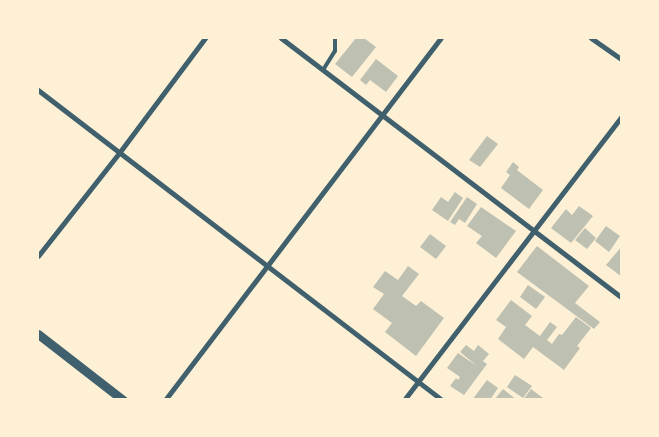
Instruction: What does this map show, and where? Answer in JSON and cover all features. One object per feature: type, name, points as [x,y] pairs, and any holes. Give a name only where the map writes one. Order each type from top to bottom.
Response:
[{"type":"street","points":[[38,256],[120,153],[205,38]]},
{"type":"street","points":[[281,38],[622,298]]},
{"type":"street","points":[[165,400],[441,38]]},
{"type":"street","points":[[591,38],[622,60]]},
{"type":"street","points":[[38,90],[442,400]]},
{"type":"street","points":[[404,400],[622,116]]},
{"type":"street","points":[[38,334],[124,400]]},
{"type":"lane","points":[[323,70],[335,51],[335,38]]},
{"type":"building","points":[[356,38],[364,38],[376,47],[352,77],[335,64]]},
{"type":"building","points":[[376,59],[398,76],[386,92],[370,80],[366,85],[360,80]]},
{"type":"building","points":[[487,136],[498,144],[480,167],[469,160]]},
{"type":"building","points":[[513,162],[519,167],[517,170],[543,190],[529,209],[501,188],[510,175],[506,172]]},
{"type":"building","points":[[455,192],[463,198],[448,221],[432,210],[441,197],[448,202]]},
{"type":"building","points":[[467,197],[477,204],[465,223],[459,219],[455,225],[450,222]]},
{"type":"building","points":[[579,206],[593,216],[571,243],[551,228],[566,209],[572,215]]},
{"type":"building","points":[[481,207],[516,231],[496,258],[476,243],[482,236],[467,226]]},
{"type":"building","points":[[606,226],[620,236],[609,252],[595,241]]},
{"type":"building","points":[[585,228],[596,238],[587,249],[575,240]]},
{"type":"building","points":[[430,234],[446,246],[436,259],[420,247]]},
{"type":"building","points":[[537,246],[589,286],[575,303],[600,322],[594,329],[517,272]]},
{"type":"building","points":[[622,246],[622,277],[606,265]]},
{"type":"building","points":[[408,266],[419,274],[402,296],[416,306],[421,301],[444,318],[416,356],[385,332],[392,323],[373,309],[384,294],[373,287],[385,271],[398,280]]},
{"type":"building","points":[[528,285],[545,297],[536,309],[520,297]]},
{"type":"building","points":[[511,300],[532,316],[525,325],[540,336],[550,322],[557,327],[547,340],[552,344],[576,317],[591,328],[577,346],[580,348],[564,370],[533,347],[524,359],[498,339],[506,327],[496,320]]},
{"type":"building","points":[[466,345],[474,351],[478,345],[489,354],[483,361],[487,364],[464,395],[450,386],[456,378],[458,380],[460,377],[447,368],[458,353],[477,366],[460,352]]},
{"type":"building","points":[[515,375],[532,386],[523,398],[507,387]]},
{"type":"building","points":[[487,380],[498,388],[490,400],[472,400]]},
{"type":"building","points":[[503,389],[517,400],[494,400]]},
{"type":"building","points":[[531,389],[543,398],[542,400],[523,400]]}]
